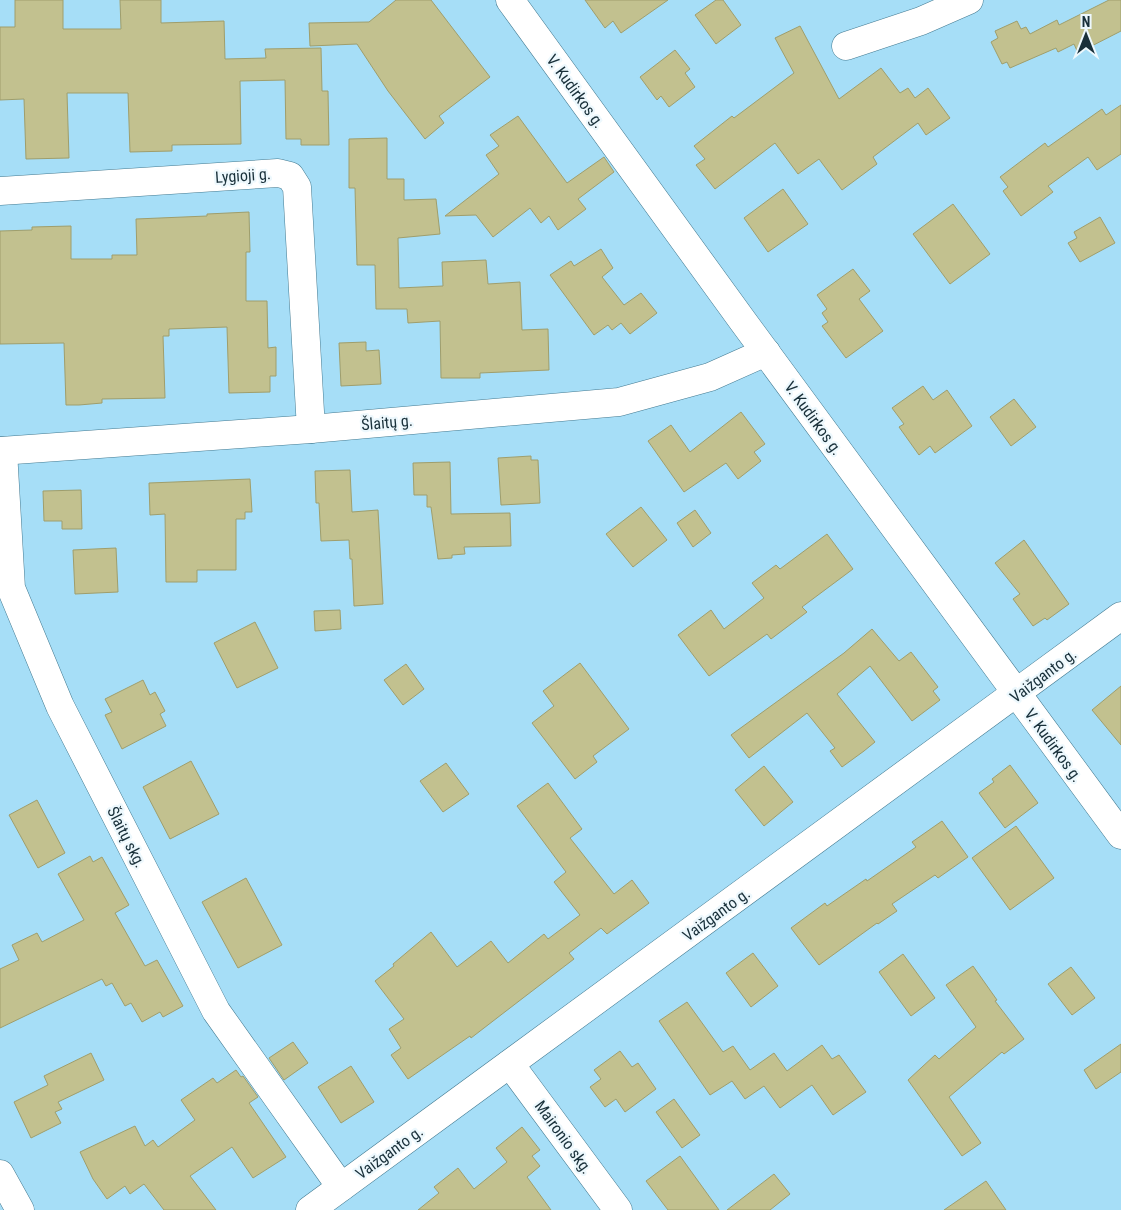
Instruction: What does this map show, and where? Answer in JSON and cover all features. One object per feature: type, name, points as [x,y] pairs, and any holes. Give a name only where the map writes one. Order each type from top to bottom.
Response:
[{"type":"street","name":"V. Kudirkos g.","points":[[510,0],[1121,835]]},
{"type":"street","points":[[846,46],[921,21],[969,0]]},
{"type":"street","name":"Lygioji g.","points":[[0,191],[278,173],[290,176],[297,187],[311,429]]},
{"type":"street","name":"Šlaitų g.","points":[[1,451],[311,429],[619,402],[710,377],[766,352]]},
{"type":"street","name":"Šlaitų skg.","points":[[1,451],[11,588],[60,706],[216,1011],[341,1187]]},
{"type":"street","name":"Vaižganto g.","points":[[310,1210],[1121,616]]},
{"type":"street","name":"Maironio skg.","points":[[510,1064],[618,1210]]},
{"type":"street","points":[[0,1174],[20,1210]]},
{"type":"building","points":[[15,0],[63,0],[63,29],[121,29],[120,0],[161,0],[161,23],[224,21],[225,59],[266,58],[265,49],[321,48],[322,91],[328,91],[329,145],[301,145],[301,139],[286,139],[285,80],[240,81],[241,144],[172,145],[172,151],[130,152],[128,93],[67,93],[69,158],[26,159],[24,99],[0,100],[0,27],[15,27]]},
{"type":"building","points":[[396,0],[431,0],[490,77],[439,116],[444,123],[425,139],[388,91],[357,44],[310,46],[309,23],[369,22]]},
{"type":"building","points":[[585,0],[668,0],[621,33],[613,21],[605,28]]},
{"type":"building","points":[[716,0],[723,0],[741,25],[716,44],[695,15]]},
{"type":"building","points":[[1109,0],[1121,0],[1121,31],[1078,53],[1074,44],[1058,52],[1056,48],[1010,68],[1007,62],[1002,64],[991,42],[998,38],[995,31],[1017,21],[1021,29],[1026,27],[1030,34],[1057,20],[1059,25]]},
{"type":"building","points":[[800,26],[839,99],[881,68],[900,93],[908,88],[915,98],[928,88],[950,118],[926,135],[918,123],[873,157],[877,164],[842,190],[819,159],[798,174],[775,143],[715,189],[696,165],[705,159],[694,146],[732,116],[734,118],[794,73],[775,38]]},
{"type":"building","points":[[675,50],[690,69],[685,73],[695,87],[669,107],[661,96],[657,100],[640,77]]},
{"type":"building","points":[[1121,105],[1121,154],[1097,170],[1088,157],[1048,186],[1053,192],[1021,216],[1003,191],[1008,187],[1000,177],[1045,143],[1048,147],[1102,109],[1106,115]]},
{"type":"building","points":[[518,116],[567,183],[604,157],[614,172],[578,199],[586,209],[558,230],[549,216],[541,223],[530,208],[493,237],[476,215],[445,216],[499,174],[486,155],[499,146],[490,135]]},
{"type":"building","points":[[387,138],[387,179],[404,179],[404,200],[436,199],[440,234],[398,238],[399,288],[443,286],[442,262],[486,260],[488,284],[520,282],[522,330],[548,329],[549,370],[480,373],[480,378],[441,378],[440,321],[408,323],[407,309],[376,309],[375,265],[357,265],[355,188],[349,188],[349,139]]},
{"type":"building","points":[[783,189],[808,224],[768,252],[744,218]]},
{"type":"building","points":[[953,204],[990,254],[950,284],[913,234]]},
{"type":"building","points":[[249,212],[250,252],[246,252],[246,301],[267,301],[268,348],[276,347],[276,376],[270,376],[270,392],[229,393],[227,327],[169,329],[169,336],[163,336],[165,398],[102,399],[102,403],[79,405],[66,405],[64,343],[0,344],[0,231],[32,230],[32,227],[71,226],[71,259],[112,259],[112,255],[137,255],[136,219]]},
{"type":"building","points":[[1100,217],[1115,243],[1080,262],[1068,243],[1077,238],[1074,232]]},
{"type":"building","points":[[601,249],[613,268],[602,277],[624,305],[641,293],[657,313],[630,334],[621,323],[612,330],[608,325],[594,335],[550,275],[571,261],[574,266]]},
{"type":"building","points":[[853,269],[870,291],[859,299],[883,331],[846,358],[822,326],[828,322],[822,313],[827,309],[817,295]]},
{"type":"building","points":[[366,342],[366,351],[379,350],[381,384],[341,386],[339,343]]},
{"type":"building","points":[[923,386],[933,400],[947,390],[972,426],[935,453],[930,446],[919,455],[899,427],[904,424],[892,408]]},
{"type":"building","points":[[1014,399],[1036,427],[1011,446],[990,417]]},
{"type":"building","points":[[741,412],[765,444],[754,452],[761,461],[738,479],[726,463],[684,492],[648,441],[671,425],[690,452]]},
{"type":"building","points":[[531,456],[531,460],[538,460],[540,503],[501,505],[498,458]]},
{"type":"building","points":[[450,462],[451,514],[510,513],[511,546],[464,547],[465,554],[452,555],[452,558],[438,559],[431,507],[427,507],[427,495],[414,495],[413,463]]},
{"type":"building","points":[[350,470],[352,512],[378,510],[383,604],[354,606],[352,559],[350,559],[349,540],[321,541],[319,503],[316,503],[315,471]]},
{"type":"building","points":[[250,479],[252,512],[245,512],[245,519],[236,519],[236,570],[197,570],[197,582],[166,582],[165,514],[150,515],[149,483]]},
{"type":"building","points":[[81,490],[82,529],[62,529],[62,521],[44,521],[43,491]]},
{"type":"building","points":[[641,507],[667,540],[633,567],[606,534]]},
{"type":"building","points":[[695,510],[711,533],[693,547],[677,523]]},
{"type":"building","points":[[827,534],[853,569],[802,607],[807,612],[771,639],[767,634],[709,676],[678,635],[711,610],[724,629],[764,598],[752,583],[776,565],[780,569]]},
{"type":"building","points":[[1024,540],[1069,604],[1047,620],[1045,618],[1033,626],[1013,599],[1020,594],[995,563]]},
{"type":"building","points":[[116,548],[118,592],[75,594],[73,550]]},
{"type":"building","points":[[340,610],[341,629],[315,631],[314,611]]},
{"type":"building","points":[[255,622],[278,668],[237,688],[214,643]]},
{"type":"building","points":[[872,629],[899,661],[911,652],[938,687],[933,691],[940,700],[912,721],[870,666],[837,694],[875,742],[864,751],[842,767],[830,751],[835,748],[807,713],[749,758],[731,735],[844,653]]},
{"type":"building","points":[[580,663],[629,729],[593,756],[597,762],[575,779],[532,723],[554,706],[543,691]]},
{"type":"building","points":[[406,664],[424,689],[403,705],[384,680]]},
{"type":"building","points":[[143,680],[150,695],[155,692],[165,711],[160,714],[166,726],[122,749],[105,715],[112,712],[105,699]]},
{"type":"building","points":[[1121,686],[1121,745],[1092,710]]},
{"type":"building","points":[[191,761],[219,814],[170,839],[143,787]]},
{"type":"building","points":[[446,763],[469,794],[443,812],[420,781]]},
{"type":"building","points":[[1010,765],[1038,803],[1005,828],[979,793],[994,782],[992,779]]},
{"type":"building","points":[[764,766],[793,802],[764,826],[735,790]]},
{"type":"building","points":[[548,783],[582,829],[570,838],[614,894],[632,880],[649,903],[607,934],[601,928],[569,953],[574,959],[471,1038],[470,1036],[408,1079],[391,1055],[401,1048],[389,1029],[404,1019],[375,981],[431,932],[457,967],[491,941],[508,963],[544,934],[548,939],[580,915],[554,882],[566,872],[517,806]]},
{"type":"building","points":[[37,800],[65,853],[38,868],[9,815]]},
{"type":"building","points":[[942,821],[968,857],[938,878],[935,875],[892,904],[897,911],[877,923],[819,965],[791,928],[825,903],[827,906],[916,847],[912,842]]},
{"type":"building","points":[[1016,826],[1054,878],[1010,910],[972,858]]},
{"type":"building","points":[[90,856],[93,862],[102,857],[129,905],[115,913],[145,966],[157,960],[183,1006],[163,1017],[160,1012],[142,1022],[131,1003],[125,1006],[112,983],[106,986],[102,979],[0,1028],[0,969],[19,960],[12,945],[37,933],[42,942],[84,920],[58,874]]},
{"type":"building","points":[[246,878],[282,945],[238,968],[202,902]]},
{"type":"building","points":[[753,953],[778,986],[751,1007],[726,973]]},
{"type":"building","points":[[903,954],[935,998],[911,1016],[879,972]]},
{"type":"building","points":[[973,966],[997,1000],[995,1001],[1024,1039],[1004,1054],[1002,1052],[949,1097],[981,1143],[962,1156],[908,1080],[935,1055],[939,1059],[976,1027],[946,985]]},
{"type":"building","points":[[1071,967],[1095,998],[1072,1015],[1048,984]]},
{"type":"building","points":[[687,1002],[723,1052],[733,1046],[750,1070],[774,1053],[787,1071],[822,1045],[832,1059],[839,1055],[866,1092],[833,1115],[812,1085],[780,1108],[764,1086],[745,1099],[732,1081],[710,1095],[659,1021]]},
{"type":"building","points":[[293,1042],[308,1063],[284,1080],[269,1058]]},
{"type":"building","points":[[1121,1044],[1121,1072],[1096,1089],[1084,1070]]},
{"type":"building","points":[[620,1051],[632,1067],[638,1063],[656,1089],[625,1112],[616,1099],[605,1107],[590,1087],[601,1079],[594,1070]]},
{"type":"building","points":[[91,1053],[104,1080],[58,1102],[62,1109],[55,1112],[61,1123],[31,1138],[14,1102],[48,1085],[44,1076]]},
{"type":"building","points":[[351,1066],[374,1102],[341,1123],[318,1087]]},
{"type":"building","points":[[236,1070],[241,1077],[243,1076],[258,1097],[249,1103],[286,1157],[253,1178],[232,1147],[190,1176],[216,1210],[164,1210],[144,1184],[130,1194],[125,1186],[107,1199],[93,1179],[80,1152],[135,1126],[145,1146],[153,1140],[158,1147],[195,1120],[181,1100],[213,1078],[217,1083]]},
{"type":"building","points":[[674,1099],[700,1135],[682,1148],[656,1112]]},
{"type":"building","points":[[522,1127],[540,1150],[532,1156],[540,1166],[527,1177],[551,1210],[418,1210],[439,1193],[434,1187],[458,1168],[474,1189],[507,1162],[496,1148]]},
{"type":"building","points":[[680,1156],[719,1210],[668,1210],[646,1181]]},
{"type":"building","points":[[774,1174],[790,1194],[770,1210],[727,1210]]},
{"type":"building","points":[[986,1181],[1006,1210],[944,1210]]}]
